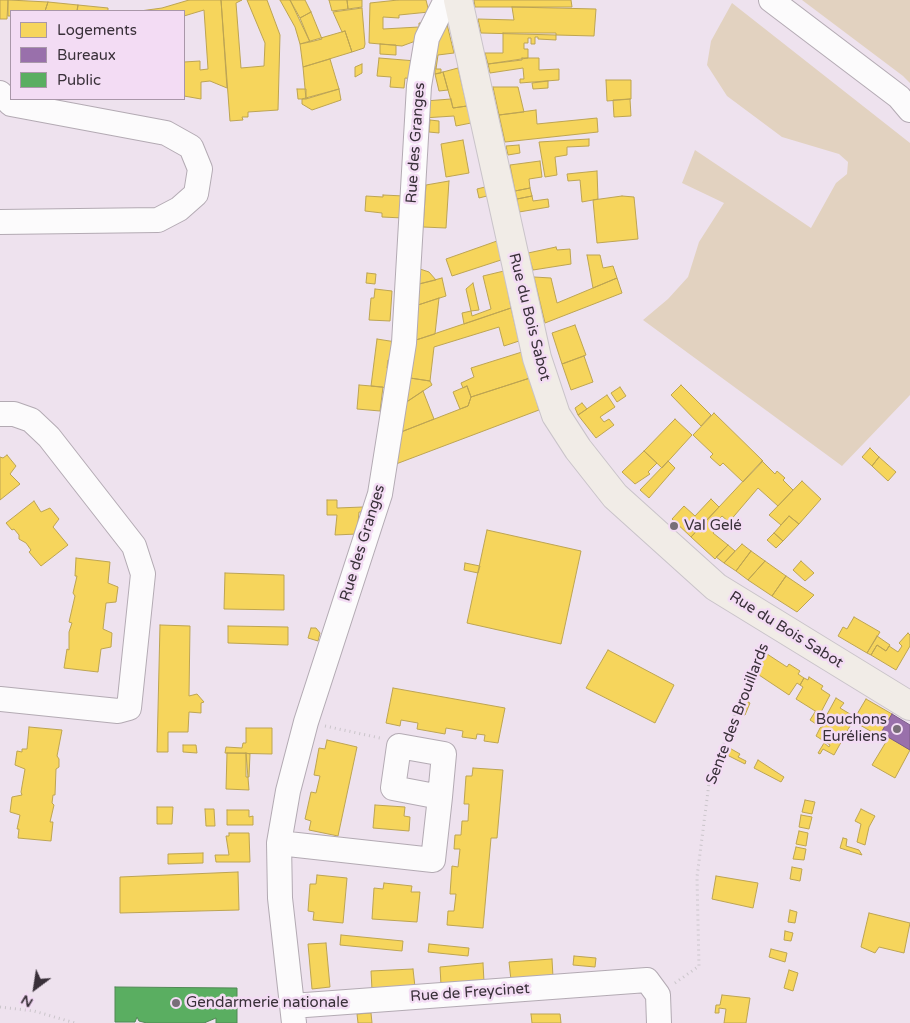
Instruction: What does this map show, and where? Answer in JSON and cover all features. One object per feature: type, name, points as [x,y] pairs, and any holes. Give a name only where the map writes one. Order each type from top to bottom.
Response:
[{"type":"main road","name":"Rue du Bois Sabot","points":[[458,0],[536,358],[556,415],[578,449],[615,496],[716,586],[910,706]]},
{"type":"street","name":"Rue des Granges","points":[[293,1015],[280,898],[279,843],[288,791],[306,722],[380,494],[404,343],[419,86],[427,38],[446,0]]},
{"type":"street","points":[[771,0],[899,97],[910,110]]},
{"type":"street","points":[[0,93],[11,104],[166,133],[191,147],[200,169],[196,194],[180,209],[158,220],[0,222]]},
{"type":"street","points":[[0,414],[14,414],[31,420],[49,437],[134,546],[143,574],[129,708],[118,711],[0,699]]},
{"type":"street","points":[[279,843],[433,860],[440,797],[444,754],[399,746],[393,788],[440,797]]},
{"type":"street","points":[[653,987],[660,1023]]},
{"type":"street","name":"Rue de Freycinet","points":[[293,1015],[653,987]]},
{"type":"path","name":"Sente des Brouillards","points":[[653,987],[699,966],[697,877],[709,782],[736,710],[775,622]]},
{"type":"path","points":[[306,722],[382,738],[399,746]]},
{"type":"path","points":[[0,1007],[34,1011],[75,1023]]},
{"type":"shaded area","points":[[802,0],[910,0],[910,83],[903,76]]},
{"type":"shaded area","points":[[732,3],[910,143],[910,395],[842,466],[643,320],[668,299],[688,277],[699,242],[724,203],[682,183],[695,150],[811,228],[836,183],[847,174],[848,162],[839,154],[782,137],[727,96],[707,65],[711,41]]},
{"type":"building: Logements","points":[[0,0],[8,0],[7,19],[0,19]]},
{"type":"building: Logements","points":[[8,0],[48,2],[45,10],[10,10],[10,16],[8,16]]},
{"type":"building: Logements","points":[[189,0],[221,0],[227,88],[210,81],[201,82],[201,99],[185,96],[185,62],[200,61],[200,70],[208,69],[204,10],[185,16],[185,10],[147,10]]},
{"type":"building: Logements","points":[[221,0],[242,0],[236,3],[241,68],[264,66],[265,43],[247,0],[267,0],[280,35],[278,110],[248,112],[248,117],[242,117],[243,120],[230,121]]},
{"type":"building: Logements","points":[[280,0],[290,0],[310,42],[300,44],[295,27]]},
{"type":"building: Logements","points":[[290,0],[305,0],[311,12],[300,18]]},
{"type":"building: Logements","points":[[329,0],[347,0],[348,9],[332,11]]},
{"type":"building: Logements","points":[[347,0],[362,0],[362,7],[348,9]]},
{"type":"building: Logements","points":[[426,0],[429,12],[399,15],[399,18],[383,17],[383,29],[419,27],[419,23],[426,23],[421,39],[402,46],[369,43],[370,3]]},
{"type":"building: Logements","points":[[474,0],[571,0],[572,7],[475,7]]},
{"type":"building: Logements","points":[[48,2],[78,5],[77,10],[45,10]]},
{"type":"building: Logements","points":[[78,5],[108,8],[108,10],[77,10]]},
{"type":"building: Logements","points":[[512,7],[596,9],[594,36],[481,33],[478,19],[514,20]]},
{"type":"building: Logements","points":[[362,8],[365,44],[364,48],[352,52],[345,31],[342,32],[333,12]]},
{"type":"building: Logements","points":[[311,12],[322,39],[310,42],[300,18]]},
{"type":"building: Logements","points":[[446,20],[454,53],[438,55],[436,69],[441,69],[441,73],[435,74],[435,66],[428,65]]},
{"type":"building: Logements","points":[[345,31],[352,52],[303,67],[300,44]]},
{"type":"building: Logements","points":[[503,33],[556,33],[556,40],[538,39],[538,37],[535,37],[535,44],[531,44],[531,38],[528,38],[528,43],[524,43],[524,49],[528,49],[528,58],[488,64],[485,53],[503,53]]},
{"type":"building: Logements","points":[[380,44],[396,45],[396,55],[380,54]]},
{"type":"building: Logements","points":[[379,58],[416,61],[414,79],[405,78],[404,88],[390,87],[391,77],[377,76]]},
{"type":"building: Logements","points":[[522,58],[539,58],[539,70],[559,69],[559,80],[520,83],[520,79],[524,79],[523,68],[490,73],[488,64],[522,60]]},
{"type":"building: Logements","points":[[330,59],[339,89],[306,99],[303,67]]},
{"type":"building: Logements","points":[[362,64],[362,73],[355,77],[355,67]]},
{"type":"building: Logements","points":[[458,68],[467,106],[453,108],[443,72]]},
{"type":"building: Logements","points":[[443,72],[448,90],[439,91],[435,74]]},
{"type":"building: Logements","points":[[606,80],[631,80],[631,99],[607,101]]},
{"type":"building: Logements","points":[[548,81],[548,88],[533,89],[532,83]]},
{"type":"building: Logements","points":[[493,87],[518,87],[524,112],[499,115]]},
{"type":"building: Logements","points":[[297,89],[306,89],[306,99],[298,99]]},
{"type":"building: Logements","points":[[339,89],[341,100],[312,110],[302,104],[302,99]]},
{"type":"building: Logements","points":[[451,99],[453,108],[467,106],[471,123],[456,126],[454,116],[423,118],[425,101]]},
{"type":"building: Logements","points":[[630,99],[631,116],[614,117],[613,100]]},
{"type":"building: Logements","points":[[536,110],[537,124],[597,118],[598,132],[505,142],[499,115]]},
{"type":"building: Logements","points":[[430,120],[439,121],[439,133],[429,132]]},
{"type":"building: Logements","points":[[589,139],[589,146],[567,147],[567,155],[555,157],[557,175],[545,177],[539,142]]},
{"type":"building: Logements","points":[[463,140],[469,173],[446,177],[441,144]]},
{"type":"building: Logements","points":[[519,145],[520,153],[508,155],[506,146]]},
{"type":"building: Logements","points":[[540,161],[542,177],[529,179],[530,188],[515,191],[510,165]]},
{"type":"building: Logements","points":[[597,171],[598,199],[582,202],[580,180],[568,181],[567,174]]},
{"type":"building: Logements","points":[[449,181],[446,228],[423,227],[426,185]]},
{"type":"building: Logements","points":[[485,187],[487,196],[479,198],[477,189]]},
{"type":"building: Logements","points":[[530,188],[532,196],[517,199],[515,191]]},
{"type":"building: Logements","points":[[383,195],[404,196],[403,218],[382,217],[382,213],[365,211],[366,196],[383,197]]},
{"type":"building: Logements","points":[[532,196],[533,201],[548,199],[549,207],[519,212],[517,199]]},
{"type":"building: Logements","points":[[622,196],[634,197],[638,239],[597,243],[593,200]]},
{"type":"building: Logements","points":[[497,241],[501,260],[452,276],[446,259]]},
{"type":"building: Logements","points":[[556,247],[557,250],[570,249],[571,264],[533,270],[528,253]]},
{"type":"building: Logements","points":[[587,255],[600,255],[603,268],[613,266],[617,278],[593,288]]},
{"type":"building: Logements","points":[[420,269],[429,272],[436,280],[419,284]]},
{"type":"building: Logements","points":[[504,271],[511,308],[464,324],[462,313],[471,311],[472,316],[491,309],[483,276]]},
{"type":"building: Logements","points":[[367,273],[376,274],[375,284],[366,283]]},
{"type":"building: Logements","points":[[534,277],[551,278],[557,303],[617,278],[622,293],[545,323]]},
{"type":"building: Logements","points":[[442,278],[446,296],[418,305],[419,284]]},
{"type":"building: Logements","points":[[473,283],[479,310],[471,311],[466,289]]},
{"type":"building: Logements","points":[[375,289],[392,291],[390,321],[369,320],[371,298],[374,298]]},
{"type":"building: Logements","points":[[439,298],[435,334],[416,340],[418,305]]},
{"type":"building: Logements","points":[[511,308],[519,341],[504,346],[499,327],[434,347],[430,381],[410,378],[416,340]]},
{"type":"building: Logements","points":[[575,325],[586,355],[562,364],[552,333]]},
{"type":"building: Logements","points":[[377,339],[396,342],[393,361],[388,360],[387,368],[392,369],[389,388],[371,386]]},
{"type":"building: Logements","points":[[522,352],[530,378],[471,397],[467,386],[463,388],[461,383],[474,377],[471,368]]},
{"type":"building: Logements","points":[[584,356],[593,382],[571,390],[562,364]]},
{"type":"building: Logements","points":[[410,378],[430,381],[432,385],[405,403]]},
{"type":"building: Logements","points":[[530,378],[539,410],[396,464],[401,432],[468,406],[471,397]]},
{"type":"building: Logements","points":[[359,385],[383,387],[380,411],[357,409]]},
{"type":"building: Logements","points":[[681,385],[711,415],[701,426],[671,395]]},
{"type":"building: Logements","points":[[467,386],[471,397],[468,406],[460,409],[453,392]]},
{"type":"building: Logements","points":[[620,387],[626,396],[617,402],[611,393]]},
{"type":"building: Logements","points":[[423,391],[434,419],[401,432],[405,403]]},
{"type":"building: Logements","points":[[607,395],[615,407],[600,417],[604,422],[609,419],[614,425],[596,438],[578,415]]},
{"type":"building: Logements","points":[[582,403],[587,409],[578,415],[575,408]]},
{"type":"building: Logements","points":[[714,413],[763,461],[743,482],[723,463],[720,466],[710,457],[713,454],[693,435]]},
{"type":"building: Logements","points":[[675,419],[692,435],[662,468],[644,451]]},
{"type":"building: Logements","points":[[870,448],[879,457],[872,466],[862,457]]},
{"type":"building: Logements","points":[[644,451],[657,463],[648,472],[650,474],[635,484],[622,472]]},
{"type":"building: Logements","points":[[7,455],[16,466],[10,474],[20,484],[0,500],[0,457],[3,458]]},
{"type":"building: Logements","points":[[879,457],[896,472],[888,481],[872,466]]},
{"type":"building: Logements","points":[[668,461],[675,468],[649,498],[640,490]]},
{"type":"building: Logements","points":[[762,461],[775,474],[777,471],[785,478],[783,480],[793,490],[778,506],[758,488],[729,522],[722,516],[719,519],[723,522],[713,533],[728,545],[715,559],[691,537]]},
{"type":"building: Logements","points":[[802,481],[821,499],[799,524],[789,516],[781,525],[769,515]]},
{"type":"building: Logements","points":[[711,499],[719,507],[691,537],[672,519],[684,506],[695,516]]},
{"type":"building: Logements","points":[[327,500],[337,500],[337,508],[363,507],[363,512],[359,512],[357,534],[335,535],[337,515],[327,515]]},
{"type":"building: Logements","points":[[34,501],[41,512],[50,508],[59,519],[53,527],[68,545],[41,566],[29,552],[31,550],[26,543],[19,539],[19,535],[6,523]]},
{"type":"building: Logements","points":[[789,516],[799,524],[783,541],[774,533]]},
{"type":"building: Logements","points":[[487,530],[581,551],[561,644],[467,623]]},
{"type":"building: Logements","points":[[774,533],[783,541],[776,548],[767,540]]},
{"type":"building: Logements","points":[[742,544],[751,551],[736,571],[724,563]]},
{"type":"building: Logements","points":[[728,545],[735,551],[724,563],[716,557]]},
{"type":"building: Logements","points":[[751,551],[765,561],[748,580],[736,571]]},
{"type":"building: Logements","points":[[76,558],[110,562],[108,583],[118,587],[116,602],[106,603],[103,629],[112,633],[111,647],[101,649],[98,672],[64,668],[67,649],[69,650],[69,632],[72,623],[69,622],[75,596],[73,593],[77,576],[75,576]]},
{"type":"building: Logements","points":[[765,561],[786,576],[772,596],[748,580]]},
{"type":"building: Logements","points":[[801,561],[814,573],[805,581],[793,570]]},
{"type":"building: Logements","points":[[465,563],[480,566],[478,573],[464,570]]},
{"type":"building: Logements","points":[[225,573],[284,575],[284,610],[224,609]]},
{"type":"building: Logements","points":[[786,576],[814,595],[797,612],[772,596]]},
{"type":"building: Logements","points":[[854,617],[880,632],[867,653],[838,636],[843,627],[847,629]]},
{"type":"building: Logements","points":[[160,625],[190,626],[189,696],[197,694],[204,702],[201,703],[201,713],[189,712],[188,732],[168,732],[168,752],[157,752]]},
{"type":"building: Logements","points":[[228,626],[288,627],[288,645],[228,643]]},
{"type":"building: Logements","points":[[311,628],[316,628],[320,633],[318,641],[308,638]]},
{"type":"building: Logements","points":[[908,633],[910,635],[910,646],[896,670],[871,655],[877,645],[886,651],[889,646],[898,652],[902,646],[899,643]]},
{"type":"building: Logements","points":[[877,636],[890,645],[886,651],[877,645],[871,655],[867,653]]},
{"type":"building: Logements","points":[[608,650],[674,685],[655,723],[586,688]]},
{"type":"building: Logements","points":[[764,652],[787,667],[789,664],[800,671],[798,674],[804,678],[800,685],[797,683],[789,695],[756,673]]},
{"type":"building: Logements","points":[[809,677],[823,686],[821,689],[830,695],[820,714],[796,699],[803,687],[800,685],[804,678],[808,680]]},
{"type":"building: Logements","points":[[393,688],[505,708],[498,743],[484,741],[485,735],[477,734],[476,739],[462,737],[463,731],[446,728],[445,734],[417,729],[418,723],[401,720],[400,726],[386,723]]},
{"type":"building: Logements","points":[[746,698],[749,699],[748,702],[750,703],[745,715],[739,713]]},
{"type":"building: Logements","points":[[836,698],[844,703],[840,708],[855,717],[834,755],[823,749],[820,754],[818,753],[824,743],[829,747],[830,745],[816,736],[820,728],[827,722],[824,720]]},
{"type":"building: Logements","points":[[866,699],[892,714],[879,736],[853,721]]},
{"type":"building: Logements","points":[[815,712],[820,715],[816,724],[810,720]]},
{"type":"building: Logements","points":[[29,727],[62,730],[57,756],[59,767],[56,769],[55,795],[53,795],[52,803],[54,805],[50,822],[53,822],[51,841],[18,838],[19,829],[17,829],[20,815],[10,812],[12,797],[22,795],[25,769],[15,765],[17,751],[22,752],[22,749],[27,749]]},
{"type":"building: Logements","points":[[246,728],[272,728],[272,754],[225,753],[226,747],[242,748],[243,743],[246,743]]},
{"type":"building: Logements","points":[[889,737],[910,750],[895,778],[872,765]]},
{"type":"building: Logements","points":[[327,740],[357,747],[338,836],[309,830],[311,821],[305,819],[311,792],[316,793],[320,776],[314,775],[319,748],[325,749]]},
{"type":"building: Logements","points":[[183,745],[196,745],[197,753],[183,752]]},
{"type":"building: Logements","points":[[726,746],[740,754],[738,757],[746,761],[745,764],[723,753]]},
{"type":"building: Logements","points":[[227,753],[246,753],[249,790],[226,789]]},
{"type":"building: Logements","points":[[246,753],[250,754],[249,777],[246,777]]},
{"type":"building: Logements","points":[[758,760],[784,777],[781,782],[754,768]]},
{"type":"building: Logements","points":[[473,768],[503,770],[497,838],[491,838],[483,928],[447,925],[448,911],[454,911],[456,894],[450,894],[452,866],[458,867],[460,849],[454,849],[455,835],[461,835],[462,821],[468,821],[469,804],[464,804],[466,776],[472,776]]},
{"type":"building: Logements","points":[[805,800],[815,802],[812,814],[802,812]]},
{"type":"building: Logements","points":[[375,805],[405,807],[404,816],[410,817],[409,831],[373,828]]},
{"type":"building: Logements","points":[[157,807],[173,807],[172,824],[157,824]]},
{"type":"building: Logements","points":[[205,809],[214,809],[215,826],[206,826]]},
{"type":"building: Logements","points":[[861,809],[875,816],[869,827],[865,845],[857,842],[861,824],[855,821]]},
{"type":"building: Logements","points":[[227,810],[249,810],[249,817],[253,816],[253,825],[227,825]]},
{"type":"building: Logements","points":[[801,815],[812,817],[809,829],[799,827]]},
{"type":"building: Logements","points":[[799,831],[808,833],[806,846],[796,844]]},
{"type":"building: Logements","points":[[229,833],[249,833],[250,862],[216,862],[215,855],[229,855],[226,836],[229,836]]},
{"type":"building: Logements","points":[[843,838],[847,839],[846,846],[859,850],[862,855],[840,848]]},
{"type":"building: Logements","points":[[796,847],[806,849],[804,860],[793,859]]},
{"type":"building: Logements","points":[[203,853],[203,863],[168,864],[168,854]]},
{"type":"building: Logements","points":[[792,867],[802,869],[800,881],[790,879]]},
{"type":"building: Logements","points":[[238,872],[239,910],[120,913],[120,877]]},
{"type":"building: Logements","points":[[317,875],[347,878],[343,923],[313,920],[314,912],[308,911],[310,884],[316,884]]},
{"type":"building: Logements","points":[[716,876],[758,883],[753,908],[712,899]]},
{"type":"building: Logements","points":[[384,883],[412,886],[411,892],[420,892],[417,922],[372,919],[374,888],[383,889]]},
{"type":"building: Logements","points":[[790,910],[797,912],[795,923],[788,922]]},
{"type":"building: Logements","points":[[869,913],[910,923],[904,953],[879,947],[875,953],[861,947]]},
{"type":"building: Logements","points":[[785,931],[793,933],[791,941],[784,940]]},
{"type":"building: Logements","points":[[341,935],[403,941],[402,951],[340,945]]},
{"type":"building: Logements","points":[[326,943],[330,987],[312,989],[308,944]]},
{"type":"building: Logements","points":[[429,944],[469,948],[468,956],[428,952]]},
{"type":"building: Logements","points":[[771,949],[787,953],[785,962],[769,957]]},
{"type":"building: Logements","points":[[574,956],[596,958],[595,967],[573,965]]},
{"type":"building: Logements","points":[[552,959],[553,977],[511,980],[509,962]]},
{"type":"building: Logements","points":[[483,963],[484,982],[441,985],[440,967]]},
{"type":"building: Logements","points":[[413,969],[415,987],[372,990],[371,971]]},
{"type":"building: Logements","points":[[789,970],[798,973],[793,991],[784,988]]},
{"type":"building: Logements","points":[[722,995],[750,998],[746,1023],[724,1023],[726,1009],[719,1008],[719,1013],[715,1013],[716,1005],[720,1005]]},
{"type":"building: Logements","points":[[371,1013],[372,1023],[358,1023],[357,1014]]},
{"type":"building: Logements","points":[[531,1014],[560,1014],[561,1023],[532,1023]]},
{"type":"building: Bureaux","name":"Bouchons Euréliens","points":[[892,714],[910,725],[910,750],[881,733]]},
{"type":"building: Public","name":"Gendarmerie nationale","points":[[115,987],[237,988],[237,1023],[216,1023],[216,1018],[204,1023],[147,1023],[139,1021],[137,1017],[135,1022],[115,1022]]},
{"type":"place","name":"Val Gelé","points":[[674,526]]},
{"type":"place","name":"Bouchons Euréliens","points":[[897,729]]},
{"type":"place","name":"Gendarmerie nationale","points":[[176,1003]]}]
